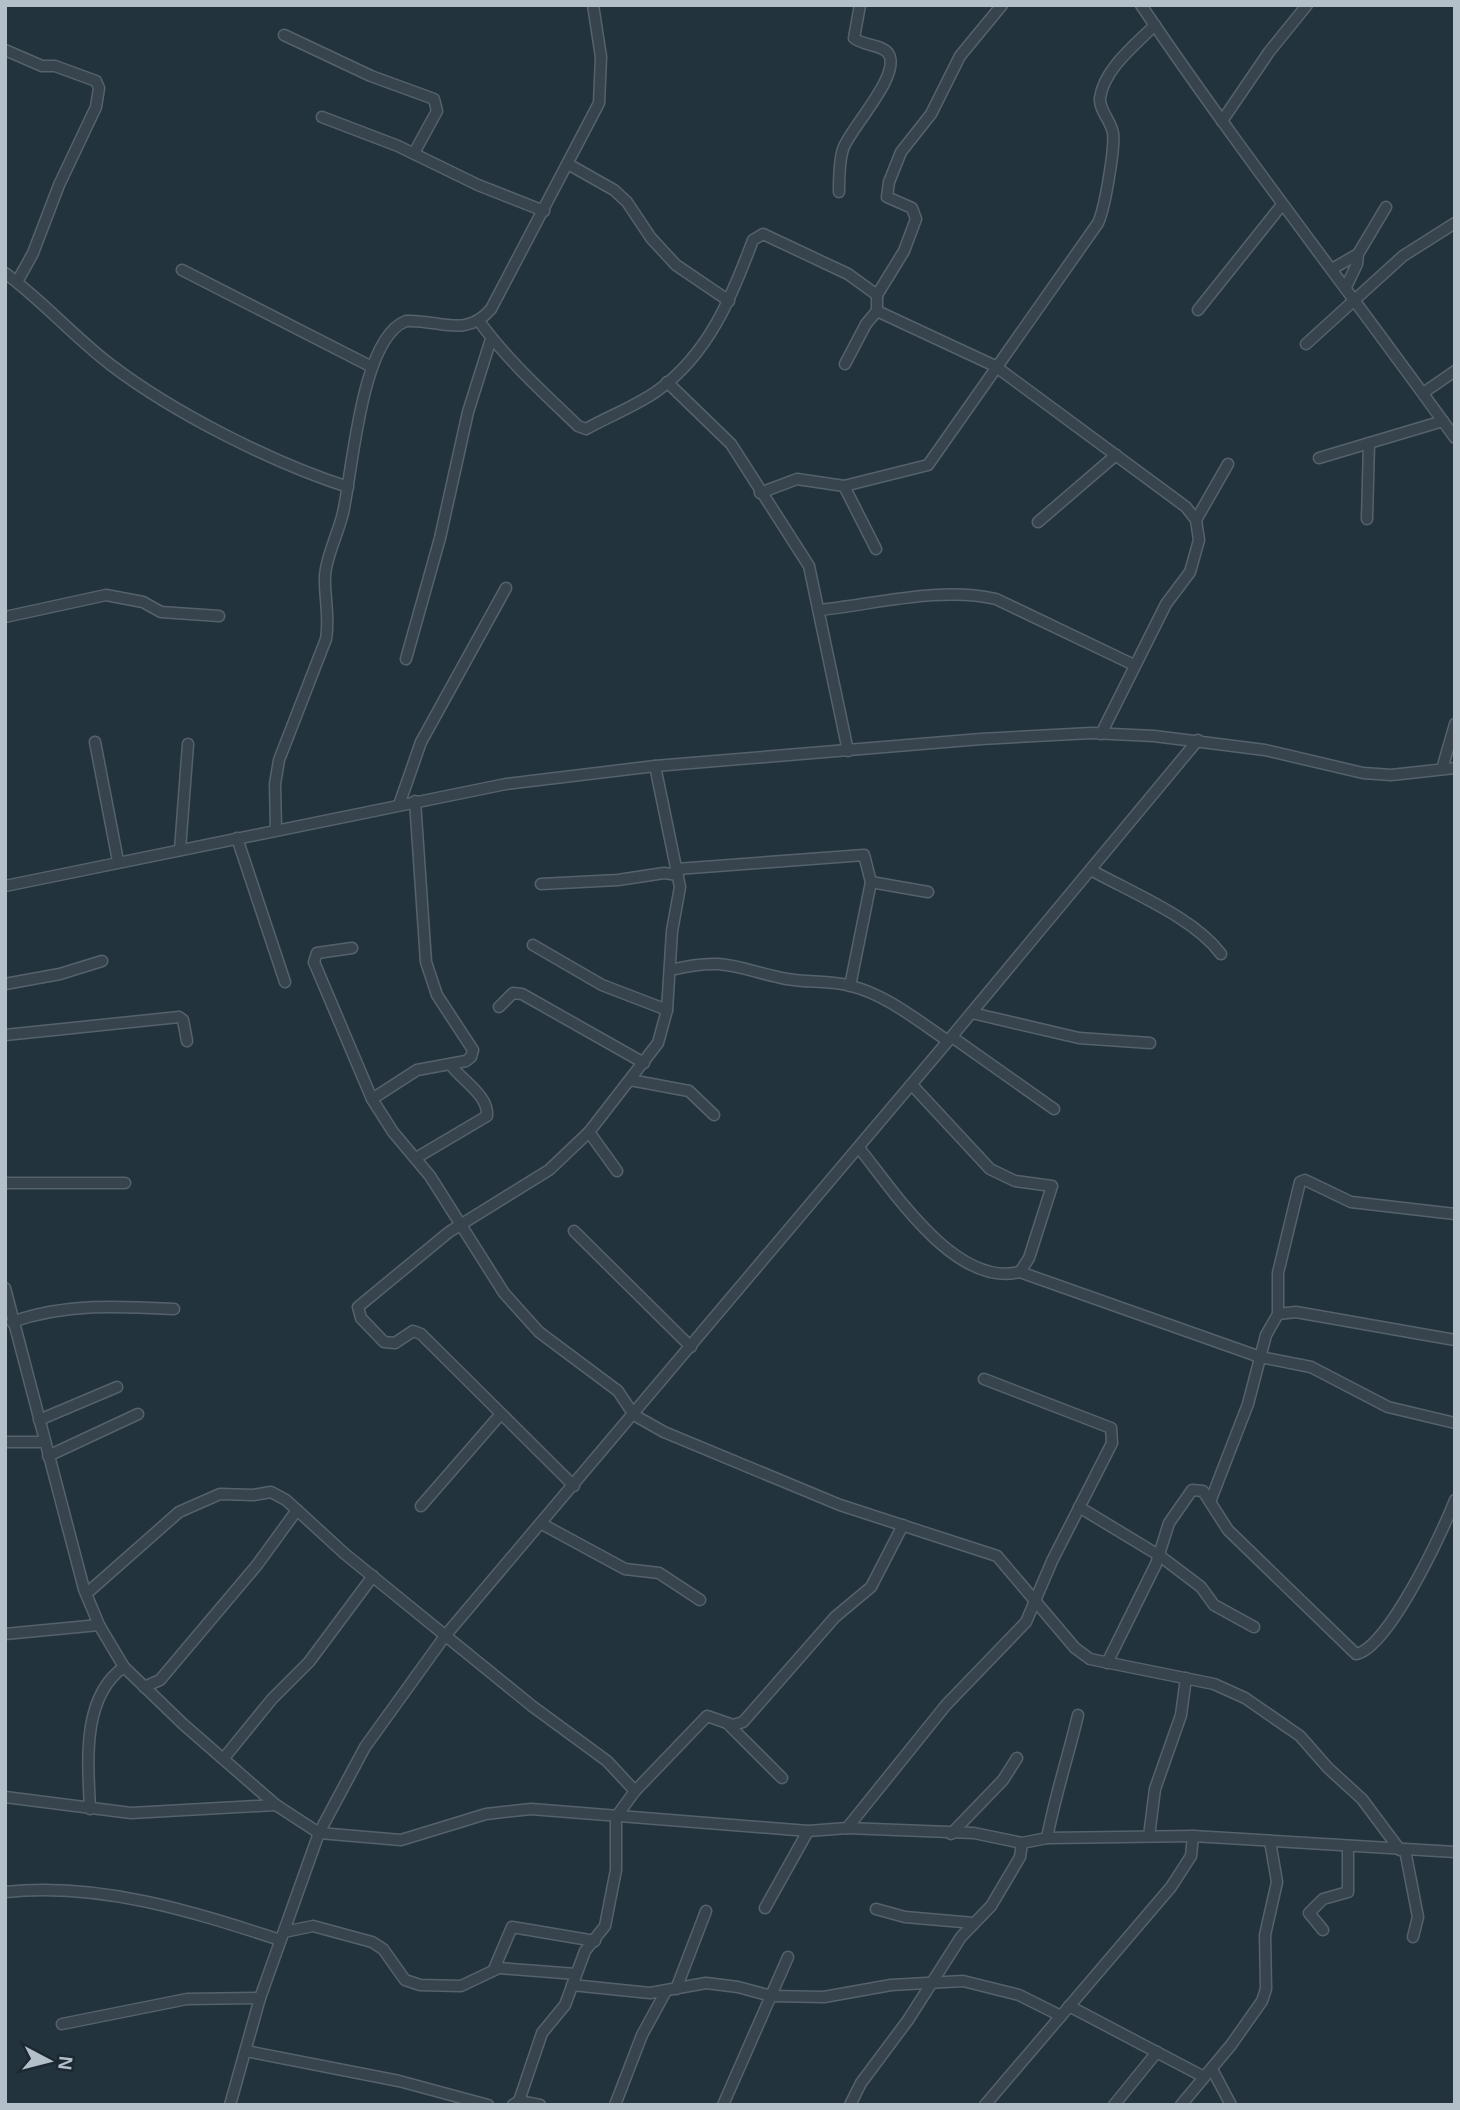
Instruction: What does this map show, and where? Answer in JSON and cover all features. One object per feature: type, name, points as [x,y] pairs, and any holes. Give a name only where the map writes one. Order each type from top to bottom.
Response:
[{"type":"street","points":[[276,830],[275,784],[279,760],[326,639],[329,621],[325,573],[348,488],[372,367],[379,346],[396,324],[416,320],[454,328],[479,321],[491,309],[568,164],[601,93],[600,47],[593,5]]},
{"type":"street","points":[[839,192],[844,145],[863,119],[891,67],[890,57],[884,49],[854,38],[860,5]]},
{"type":"street","points":[[845,364],[866,324],[877,311],[877,295],[904,251],[916,219],[912,208],[887,197],[897,162],[930,114],[960,56],[1002,5]]},
{"type":"street","points":[[1141,5],[1281,206],[1346,287],[1455,438]]},
{"type":"street","points":[[1222,121],[1269,52],[1307,5]]},
{"type":"street","points":[[760,493],[797,479],[844,486],[928,465],[1098,223],[1105,208],[1114,135],[1100,101],[1102,89],[1125,55],[1155,25]]},
{"type":"street","points":[[284,35],[371,76],[435,99],[437,111],[414,153]]},
{"type":"street","points":[[5,50],[42,66],[55,66],[96,81],[99,88],[96,107],[59,185],[33,253],[17,282]]},
{"type":"street","points":[[322,117],[414,153],[478,185],[544,211]]},
{"type":"street","points":[[568,164],[614,190],[676,265],[729,301]]},
{"type":"street","points":[[1198,310],[1281,206]]},
{"type":"street","points":[[1346,287],[1357,264],[1358,254],[1386,206]]},
{"type":"street","points":[[1306,344],[1403,256],[1455,223]]},
{"type":"street","points":[[479,321],[491,340],[582,429],[650,395],[667,382],[706,340],[729,301],[753,240],[760,234],[848,274],[877,295]]},
{"type":"street","points":[[1332,269],[1358,254]]},
{"type":"street","points":[[182,270],[372,367]]},
{"type":"street","points":[[5,274],[101,357],[149,391],[268,455],[348,488]]},
{"type":"street","points":[[877,311],[995,366],[1186,507],[1196,520],[1199,540],[1190,572],[1166,604],[1101,734]]},
{"type":"street","points":[[406,659],[440,538],[468,412],[491,340]]},
{"type":"street","points":[[1423,393],[1455,371]]},
{"type":"street","points":[[667,382],[731,444],[809,566],[848,751]]},
{"type":"street","points":[[1319,458],[1443,421]]},
{"type":"street","points":[[1367,519],[1368,443]]},
{"type":"street","points":[[1038,522],[1116,455]]},
{"type":"street","points":[[1196,520],[1228,464]]},
{"type":"street","points":[[844,486],[876,549]]},
{"type":"street","points":[[399,805],[421,743],[506,588]]},
{"type":"street","points":[[820,610],[951,594],[980,595],[1003,603],[1134,666]]},
{"type":"street","points":[[5,617],[106,595],[124,596],[161,611],[219,616]]},
{"type":"street","points":[[1442,769],[1455,724]]},
{"type":"street","points":[[5,886],[506,784],[655,766],[1041,735],[1101,734],[1198,740],[1265,750],[1363,773],[1391,775],[1455,768]]},
{"type":"street","points":[[230,2105],[260,1998],[320,1833],[365,1747],[445,1636],[691,1348],[1198,740]]},
{"type":"street","points":[[95,742],[118,861]]},
{"type":"street","points":[[180,850],[188,744]]},
{"type":"street","points":[[574,1486],[421,1334],[413,1331],[395,1343],[384,1342],[358,1312],[363,1301],[460,1226],[549,1170],[589,1132],[658,1043],[667,1010],[672,931],[680,897],[677,869],[655,766]]},
{"type":"street","points":[[373,1099],[417,1070],[466,1061],[471,1057],[472,1050],[437,995],[426,962],[415,801]]},
{"type":"street","points":[[237,838],[285,982]]},
{"type":"street","points":[[541,884],[664,873],[677,869],[860,854],[867,858],[867,874],[871,882],[850,986]]},
{"type":"street","points":[[1091,870],[1189,924],[1208,938],[1221,954]]},
{"type":"street","points":[[871,882],[928,892]]},
{"type":"street","points":[[533,945],[602,985],[667,1010]]},
{"type":"street","points":[[352,948],[317,953],[314,962],[373,1099],[401,1144],[416,1158],[440,1191],[460,1226],[522,1315],[618,1391],[630,1405],[634,1415],[709,1453],[840,1505],[998,1556],[1075,1648],[1090,1659],[1214,1684],[1245,1698],[1300,1736],[1328,1768],[1363,1799],[1402,1850],[1418,1917],[1413,1937]]},
{"type":"street","points":[[5,984],[60,974],[102,961]]},
{"type":"street","points":[[671,970],[702,963],[727,964],[784,978],[850,986],[887,1001],[950,1039],[1055,1109]]},
{"type":"street","points":[[499,1007],[513,993],[522,994],[644,1063]]},
{"type":"street","points":[[972,1013],[1079,1038],[1150,1043]]},
{"type":"street","points":[[5,1035],[179,1017],[183,1020],[187,1041]]},
{"type":"street","points":[[416,1158],[487,1116],[482,1098],[462,1081],[451,1065]]},
{"type":"street","points":[[630,1080],[689,1091],[714,1115]]},
{"type":"street","points":[[912,1084],[990,1169],[1015,1181],[1045,1184],[1053,1189],[1029,1258],[1020,1272]]},
{"type":"street","points":[[589,1132],[617,1171]]},
{"type":"street","points":[[859,1148],[923,1225],[960,1260],[993,1272],[1020,1272],[1260,1357],[1311,1367],[1388,1407],[1455,1423]]},
{"type":"street","points":[[1210,1502],[1248,1404],[1270,1325],[1278,1314],[1278,1273],[1296,1190],[1302,1180],[1351,1202],[1455,1214]]},
{"type":"street","points":[[5,1183],[125,1183]]},
{"type":"street","points":[[574,1231],[691,1348]]},
{"type":"street","points":[[5,1288],[86,1594],[99,1625],[124,1667],[144,1687],[276,1805],[320,1833],[408,1840],[486,1814],[520,1810],[570,1811],[808,1831],[847,1828],[974,1833],[1022,1843],[1047,1838],[1193,1836],[1455,1852]]},
{"type":"street","points":[[12,1322],[47,1312],[81,1308],[115,1306],[174,1309]]},
{"type":"street","points":[[1278,1314],[1296,1312],[1455,1340]]},
{"type":"street","points":[[847,1828],[946,1705],[1026,1622],[1112,1443],[1111,1428],[984,1379]]},
{"type":"street","points":[[39,1420],[117,1387]]},
{"type":"street","points":[[48,1456],[138,1414]]},
{"type":"street","points":[[421,1506],[500,1415]]},
{"type":"street","points":[[5,1442],[45,1442]]},
{"type":"street","points":[[1107,1663],[1160,1556],[1169,1523],[1189,1491],[1200,1490],[1228,1530],[1356,1654],[1362,1653],[1386,1626],[1412,1589],[1430,1558],[1455,1500]]},
{"type":"street","points":[[86,1594],[160,1528],[192,1505],[220,1494],[239,1496],[271,1492],[297,1510],[532,1706],[607,1761],[635,1791]]},
{"type":"street","points":[[1079,1507],[1160,1556],[1201,1587],[1214,1605],[1254,1628]]},
{"type":"street","points":[[144,1687],[160,1680],[257,1565],[297,1510]]},
{"type":"street","points":[[542,1524],[625,1570],[659,1573],[700,1600]]},
{"type":"street","points":[[728,1724],[743,1722],[835,1617],[872,1587],[903,1525]]},
{"type":"street","points":[[224,1758],[272,1699],[309,1662],[373,1576]]},
{"type":"street","points":[[1026,1622],[1048,1617]]},
{"type":"street","points":[[5,1634],[99,1625]]},
{"type":"street","points":[[90,1809],[89,1741],[94,1717],[105,1684],[124,1667]]},
{"type":"street","points":[[1149,1836],[1156,1789],[1181,1715],[1186,1678]]},
{"type":"street","points":[[157,1699],[160,1680]]},
{"type":"street","points":[[1047,1838],[1060,1774],[1067,1760],[1078,1715]]},
{"type":"street","points":[[540,2105],[516,2103],[542,2033],[565,2005],[584,1951],[605,1926],[616,1870],[616,1816],[635,1791],[707,1716],[728,1724],[782,1778]]},
{"type":"street","points":[[951,1833],[1003,1780],[1017,1758]]},
{"type":"street","points":[[5,1797],[90,1809],[149,1813],[276,1805]]},
{"type":"street","points":[[765,1908],[808,1831]]},
{"type":"street","points":[[985,2105],[1171,1887],[1191,1856],[1193,1836]]},
{"type":"street","points":[[1181,2105],[1212,2069],[1262,2001],[1268,1982],[1265,1935],[1278,1882],[1270,1841]]},
{"type":"street","points":[[850,2105],[860,2083],[935,1981],[961,1937],[991,1906],[1020,1857],[1022,1843]]},
{"type":"street","points":[[1323,1930],[1309,1913],[1323,1899],[1348,1892],[1349,1846]]},
{"type":"street","points":[[5,1892],[39,1888],[95,1891],[282,1936],[313,1926],[372,1942],[383,1949],[405,1980],[420,1985],[461,1986],[494,1969],[576,1974]]},
{"type":"street","points":[[876,1909],[905,1917],[974,1923]]},
{"type":"street","points":[[615,2105],[642,2035],[671,1990],[706,1911]]},
{"type":"street","points":[[494,1969],[512,1927],[595,1941]]},
{"type":"street","points":[[723,2105],[788,1957]]},
{"type":"street","points":[[572,1984],[650,1993],[706,1983],[738,1987],[771,1996],[824,1997],[935,1981],[963,1981],[998,1989],[1061,2016]]},
{"type":"street","points":[[62,2024],[187,1998],[260,1998]]},
{"type":"street","points":[[1069,2006],[1204,2077]]},
{"type":"street","points":[[246,2051],[398,2081],[461,2102],[488,2105]]},
{"type":"street","points":[[1114,2105],[1157,2052]]},
{"type":"street","points":[[1212,2069],[1231,2105]]}]
